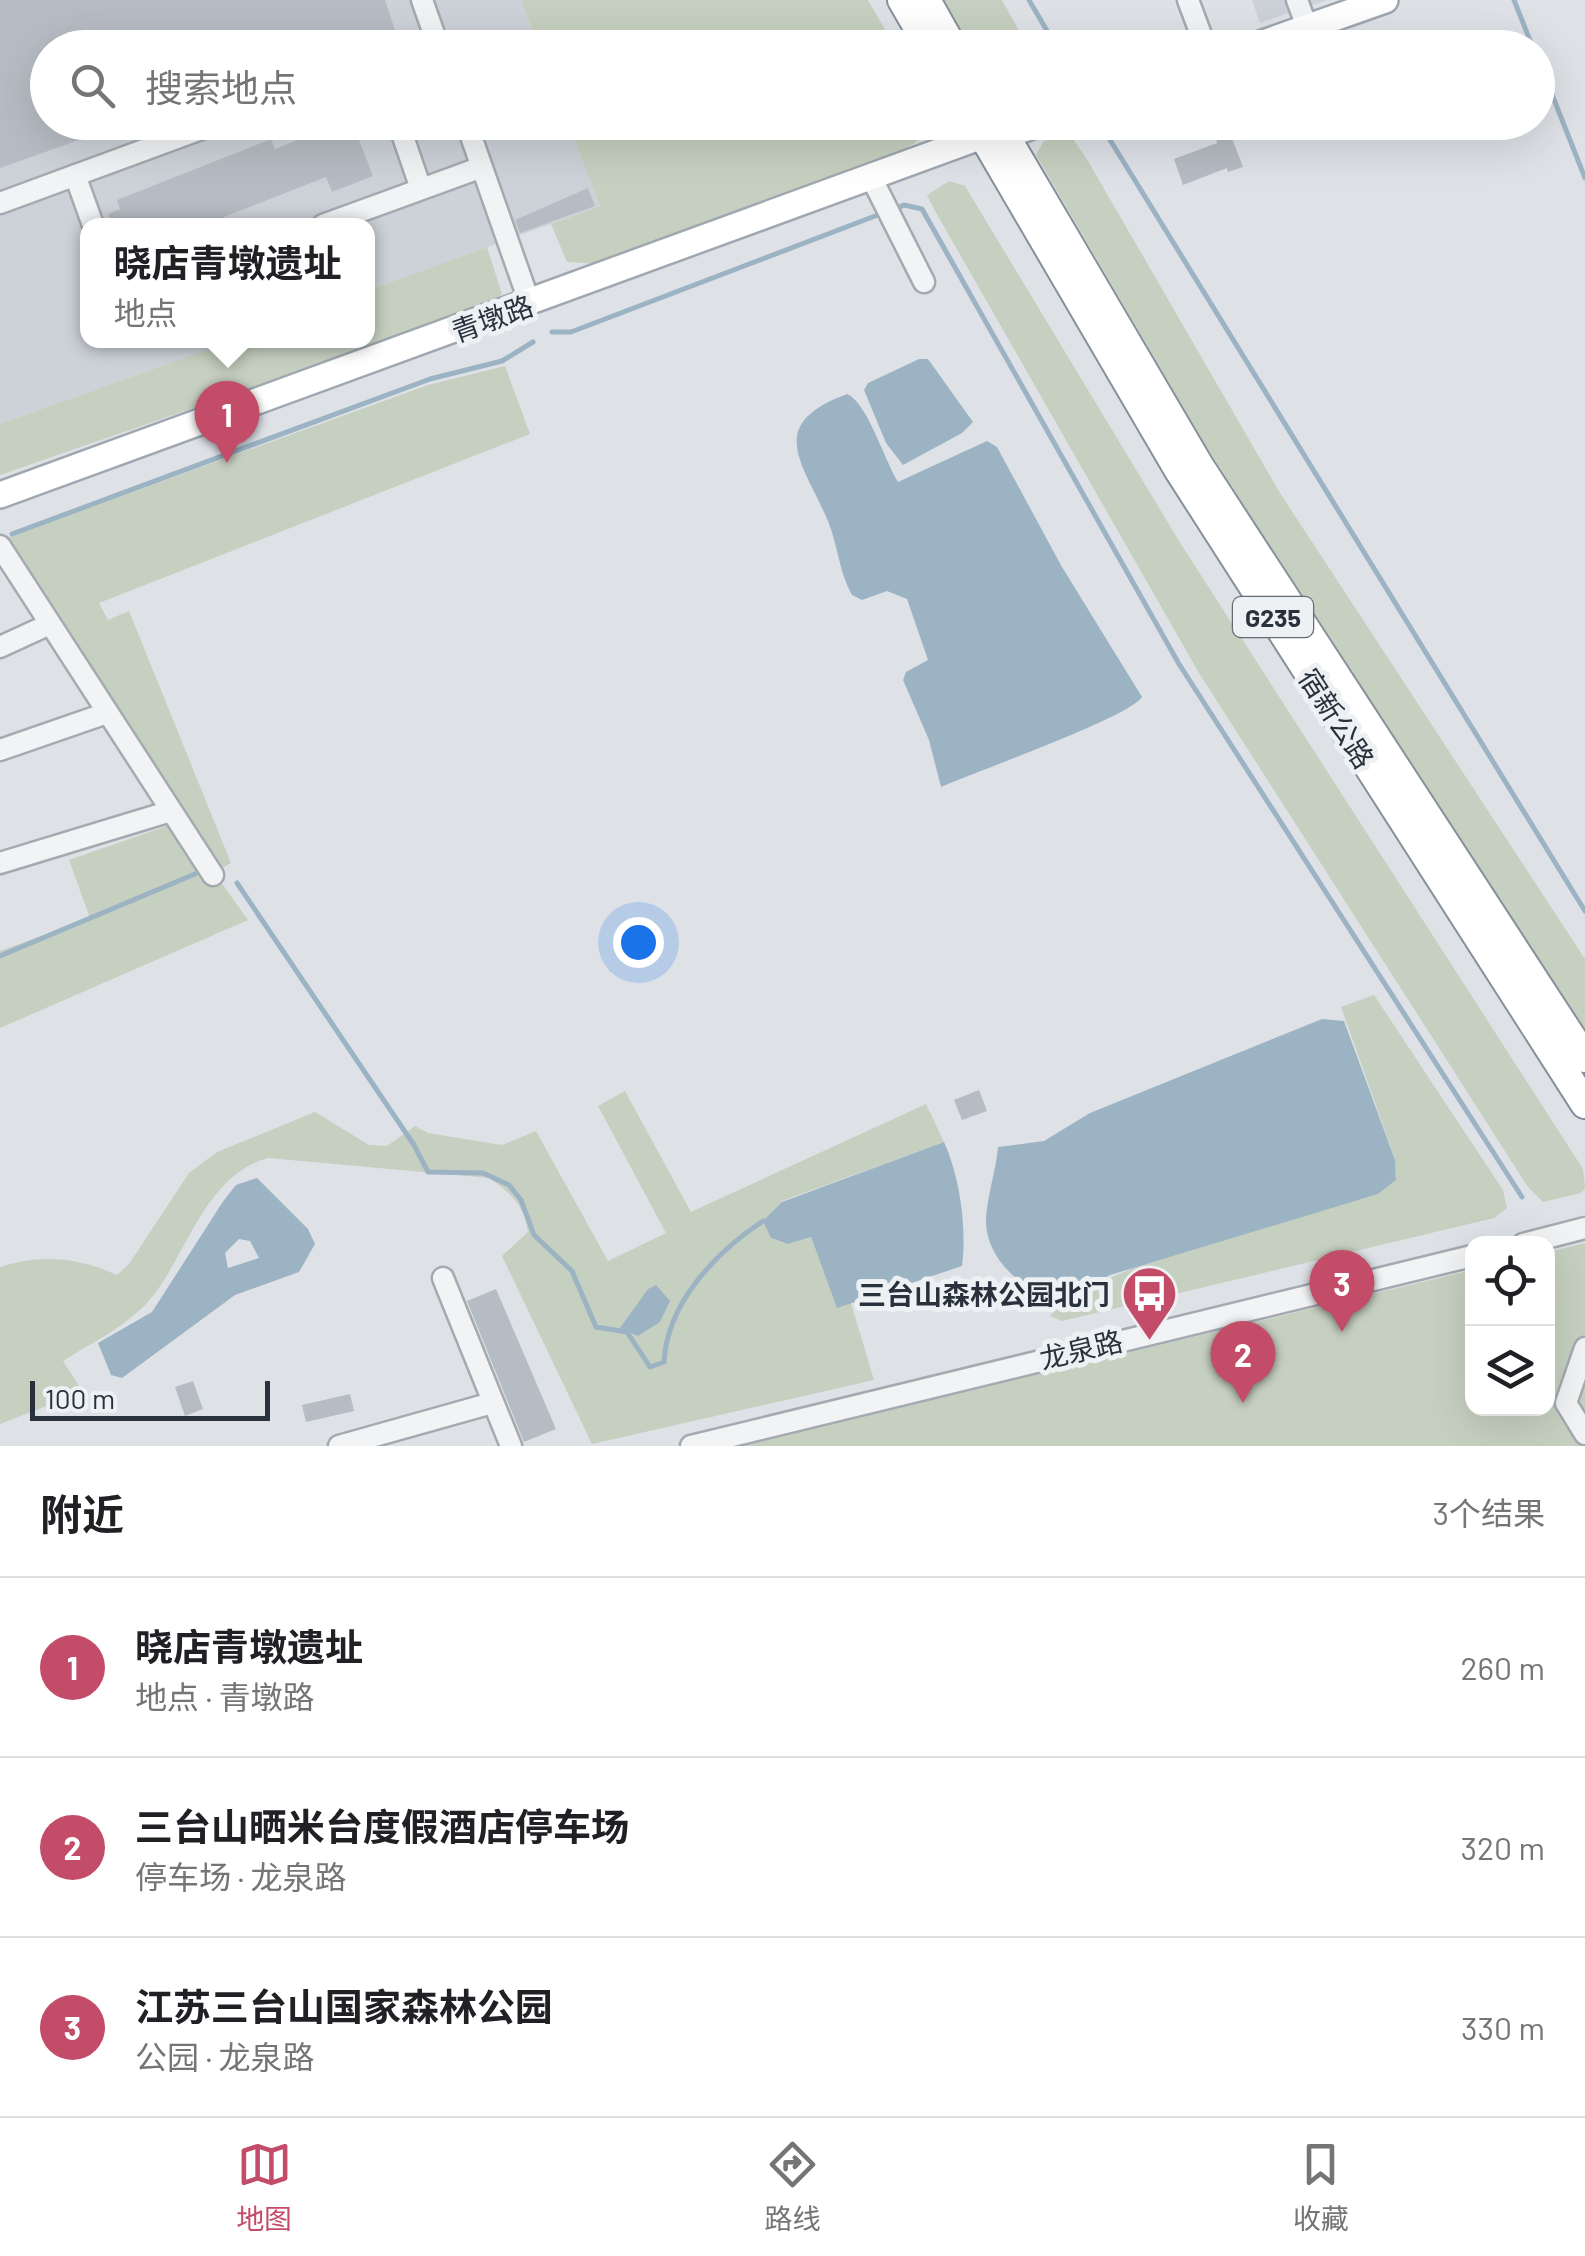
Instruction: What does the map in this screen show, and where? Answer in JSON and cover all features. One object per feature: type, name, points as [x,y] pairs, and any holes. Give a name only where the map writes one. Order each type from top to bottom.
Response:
[{"type":"highway","points":[[902,0],[920,30]]},
{"type":"highway","points":[[926,0],[944,30]]},
{"type":"highway","name":"宿新公路","points":[[996,140],[1178,469],[1585,1104]]},
{"type":"highway","name":"宿新公路","points":[[997,140],[1200,466],[1585,1058]]},
{"type":"main road","points":[[1299,30],[1385,0]]},
{"type":"main road","name":"青墩路","points":[[0,495],[530,304],[963,140]]},
{"type":"street","points":[[422,0],[430,30]]},
{"type":"street","points":[[1188,0],[1199,30]]},
{"type":"street","points":[[1297,0],[1307,27]]},
{"type":"street","points":[[0,202],[171,140]]},
{"type":"street","points":[[404,140],[422,189]]},
{"type":"street","points":[[472,140],[530,304]]},
{"type":"street","points":[[344,218],[482,167]]},
{"type":"street","points":[[75,175],[90,218]]},
{"type":"street","points":[[871,177],[924,282]]},
{"type":"street","points":[[0,546],[212,875]]},
{"type":"street","points":[[0,647],[50,624]]},
{"type":"street","points":[[0,750],[107,712]]},
{"type":"street","points":[[0,863],[171,811]]},
{"type":"street","points":[[1554,1236],[1585,1228]]},
{"type":"street","name":"龙泉路","points":[[692,1446],[1465,1258]]},
{"type":"street","points":[[444,1278],[510,1446]]},
{"type":"street","points":[[1585,1348],[1566,1403],[1585,1434]]},
{"type":"street","points":[[340,1446],[492,1404]]},
{"type":"shaded area","points":[[0,0],[521,0],[532,30],[30,30],[30,140],[575,140],[600,206],[375,288],[375,218],[80,218],[80,348],[212,348],[0,424]]},
{"type":"shaded area","points":[[1252,0],[1327,0],[1260,23]]},
{"type":"green space","points":[[521,0],[868,0],[885,30],[532,30]]},
{"type":"green space","points":[[942,0],[1002,0],[1019,30],[958,30]]},
{"type":"green space","points":[[575,140],[917,140],[877,162],[599,264],[567,262],[551,224],[600,206]]},
{"type":"green space","points":[[1074,140],[1088,161],[1280,493],[1585,959],[1585,1038],[1206,446],[1036,155],[1044,141]]},
{"type":"green space","points":[[949,181],[965,186],[1179,541],[1583,1169],[1585,1188],[1581,1193],[1543,1202],[1528,1187],[1199,673],[934,209],[927,195]]},
{"type":"green space","points":[[487,247],[502,294],[487,306],[375,345],[375,288]]},
{"type":"green space","points":[[212,348],[366,348],[0,475],[0,424]]},
{"type":"green space","points":[[505,366],[530,434],[99,603],[108,620],[129,611],[231,863],[219,870],[3,539],[428,385]]},
{"type":"green space","points":[[178,822],[248,920],[0,1028],[0,951],[90,918],[69,860]]},
{"type":"green space","points":[[1374,995],[1503,1190],[1507,1208],[1494,1218],[1062,1321],[1050,1316],[1074,1297],[1154,1260],[1378,1194],[1396,1180],[1395,1159],[1341,1007]]},
{"type":"green space","points":[[625,1091],[691,1212],[926,1104],[944,1142],[782,1201],[771,1238],[788,1244],[811,1237],[837,1307],[851,1303],[874,1380],[592,1444],[502,1256],[528,1232],[520,1207],[504,1189],[489,1178],[268,1158],[245,1168],[209,1203],[170,1271],[141,1309],[63,1361],[83,1392],[0,1424],[0,1267],[59,1259],[117,1275],[129,1264],[189,1173],[217,1152],[315,1112],[369,1145],[387,1146],[415,1126],[428,1133],[502,1145],[536,1131],[608,1261],[666,1233],[598,1106]]},
{"type":"green space","points":[[1585,1243],[1585,1446],[738,1446],[1465,1272],[1465,1416],[1555,1416],[1555,1250]]},
{"type":"water","points":[[919,359],[928,359],[973,422],[962,433],[903,465],[886,443],[864,390],[868,383]]},
{"type":"water","points":[[847,394],[868,419],[898,482],[987,441],[997,447],[1062,567],[1142,697],[1082,730],[941,787],[929,740],[903,680],[906,672],[928,660],[907,599],[887,591],[862,600],[852,595],[828,521],[797,447],[798,432],[806,419],[821,406]]},
{"type":"water","points":[[1322,1019],[1344,1021],[1395,1160],[1396,1180],[1378,1194],[1110,1275],[1061,1303],[1022,1283],[1000,1261],[992,1248],[986,1219],[998,1147],[1044,1141],[1090,1113]]},
{"type":"water","points":[[944,1142],[961,1203],[962,1266],[837,1308],[811,1237],[788,1244],[771,1238],[763,1221],[782,1202]]},
{"type":"water","points":[[257,1178],[308,1229],[315,1244],[299,1272],[235,1295],[122,1378],[111,1375],[98,1343],[152,1312],[236,1185]],"holes":[[[239,1239],[250,1241],[259,1258],[228,1268],[225,1253]]]},
{"type":"water","points":[[656,1285],[670,1301],[660,1322],[638,1336],[620,1328],[648,1289]]},
{"type":"building","points":[[0,0],[385,0],[395,30],[30,30],[30,140],[79,140],[0,168]]},
{"type":"building","points":[[268,140],[275,149],[298,140],[359,140],[373,176],[332,192],[326,177],[221,218],[110,218],[108,214],[120,209],[117,200]]},
{"type":"building","points":[[1216,140],[1233,140],[1243,167],[1228,172],[1227,168],[1183,185],[1174,159]]},
{"type":"building","points":[[588,188],[595,206],[520,233],[515,220]]},
{"type":"building","points":[[979,1090],[987,1111],[962,1120],[954,1100]]},
{"type":"building","points":[[496,1289],[556,1429],[524,1442],[467,1301]]},
{"type":"building","points":[[193,1381],[203,1409],[185,1416],[175,1387]]},
{"type":"building","points":[[350,1394],[354,1411],[306,1422],[302,1405]]},
{"type":"waterway","points":[[1029,0],[1046,30]]},
{"type":"waterway","points":[[1514,0],[1526,30]]},
{"type":"waterway","points":[[1555,102],[1585,178]]},
{"type":"waterway","points":[[1110,140],[1585,911]]},
{"type":"waterway","points":[[893,210],[904,205],[922,209],[1179,664],[1522,1197]]},
{"type":"waterway","points":[[552,332],[571,332],[883,213]]},
{"type":"waterway","points":[[12,534],[430,379],[502,361],[533,342]]},
{"type":"waterway","points":[[0,956],[195,874]]},
{"type":"waterway","points":[[237,883],[414,1145],[428,1172],[483,1173],[509,1185],[521,1200],[534,1235],[572,1271],[596,1327],[627,1332],[650,1367],[664,1362],[674,1319],[697,1281],[728,1248],[763,1221]]},
{"type":"place","name":"晓店青墩遗址","points":[[227,463]]},
{"type":"place","name":"江苏三台山国家森林公园","points":[[1342,1332]]},
{"type":"place","name":"三台山森林公园北门","points":[[1149,1343]]},
{"type":"place","name":"三台山晒米台度假酒店停车场","points":[[1243,1403]]}]
